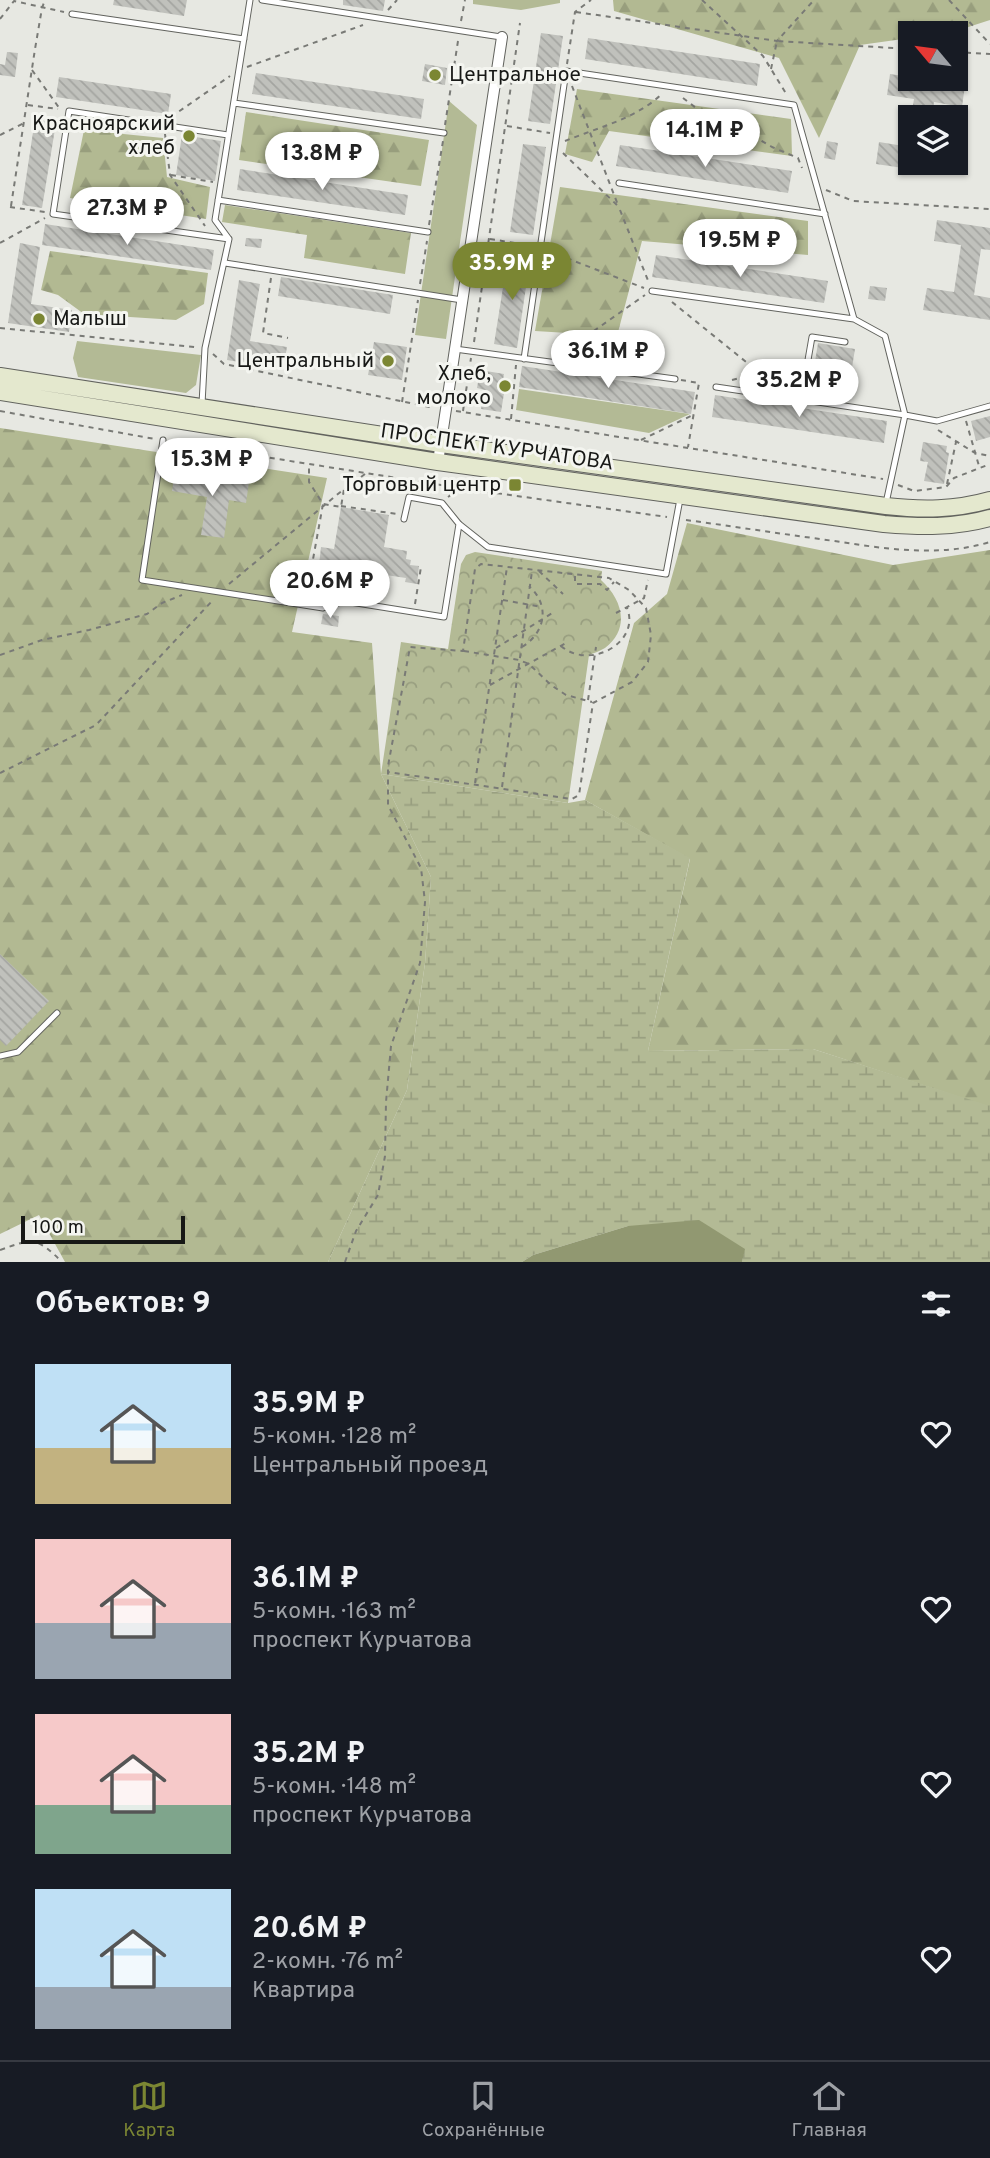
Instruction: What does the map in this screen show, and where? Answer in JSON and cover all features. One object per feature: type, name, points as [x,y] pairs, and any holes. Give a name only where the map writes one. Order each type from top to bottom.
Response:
[{"type":"main road","name":"ПРОСПЕКТ КУРЧАТОВА","points":[[0,376],[441,444],[886,506],[923,510],[967,507],[990,500]]},
{"type":"main road","name":"ПРОСПЕКТ КУРЧАТОВА","points":[[0,391],[438,462],[884,524],[926,527],[972,523],[990,518]]},
{"type":"main road","points":[[967,507],[972,523]]},
{"type":"street","points":[[438,462],[502,37]]},
{"type":"lane","points":[[202,407],[205,348],[229,239],[215,220],[250,0]]},
{"type":"lane","points":[[262,0],[502,37]]},
{"type":"lane","points":[[72,13],[244,39]]},
{"type":"lane","points":[[520,358],[540,247],[566,71],[794,106],[854,319]]},
{"type":"lane","points":[[234,103],[444,133]]},
{"type":"lane","points":[[228,135],[69,111],[53,214],[229,239]]},
{"type":"lane","points":[[619,183],[825,214]]},
{"type":"lane","points":[[219,200],[428,232]]},
{"type":"lane","points":[[225,263],[462,300]]},
{"type":"lane","points":[[655,291],[854,319],[886,336],[905,415],[886,506]]},
{"type":"lane","points":[[801,400],[812,337],[845,342]]},
{"type":"lane","points":[[455,349],[675,379]]},
{"type":"lane","points":[[716,387],[937,421],[990,406]]},
{"type":"lane","points":[[163,440],[142,580],[305,606],[323,608],[344,601],[444,617],[459,524]]},
{"type":"lane","points":[[404,517],[409,497],[442,503],[459,524],[488,547],[666,574],[681,496]]},
{"type":"lane","points":[[0,1056],[18,1052],[57,1013]]},
{"type":"path","points":[[45,0],[41,8],[10,207],[53,214]]},
{"type":"path","points":[[212,236],[170,175],[165,125],[174,114],[239,70],[381,18],[397,0]]},
{"type":"path","points":[[402,403],[465,0]]},
{"type":"path","points":[[590,0],[575,12],[566,71],[655,291]]},
{"type":"path","points":[[702,0],[763,57],[794,106]]},
{"type":"path","points":[[771,69],[778,41],[814,0]]},
{"type":"path","points":[[949,0],[990,44]]},
{"type":"path","points":[[0,19],[13,1],[72,13]]},
{"type":"path","points":[[575,12],[778,41],[898,48]]},
{"type":"path","points":[[463,412],[520,23]]},
{"type":"path","points":[[968,53],[990,54]]},
{"type":"path","points":[[32,69],[60,109]]},
{"type":"path","points":[[620,208],[555,145],[631,117],[653,103],[669,87],[700,111],[735,125],[772,147],[798,158],[803,169]]},
{"type":"path","points":[[26,105],[69,111]]},
{"type":"path","points":[[0,135],[24,123]]},
{"type":"path","points":[[506,126],[556,134]]},
{"type":"path","points":[[170,175],[221,184]]},
{"type":"path","points":[[818,187],[853,201],[989,210]]},
{"type":"path","points":[[0,243],[53,214]]},
{"type":"path","points":[[489,239],[540,247],[655,291],[791,398]]},
{"type":"path","points":[[272,270],[263,333],[288,338]]},
{"type":"path","points":[[550,362],[655,291]]},
{"type":"path","points":[[0,328],[205,348],[224,364],[402,403],[881,478],[914,491],[946,487],[954,478],[990,464]]},
{"type":"path","points":[[511,420],[520,358]]},
{"type":"path","points":[[723,382],[808,361]]},
{"type":"path","points":[[675,379],[699,383],[688,448]]},
{"type":"path","points":[[0,411],[365,474],[888,549],[925,552],[990,542]]},
{"type":"path","points":[[640,440],[694,414]]},
{"type":"path","points":[[964,414],[979,467]]},
{"type":"path","points":[[938,430],[975,453],[990,456]]},
{"type":"path","points":[[946,487],[956,441]]},
{"type":"path","points":[[305,606],[323,504],[309,482],[309,465]]},
{"type":"path","points":[[0,774],[96,725],[220,592],[323,504],[365,474]]},
{"type":"path","points":[[442,503],[460,488]]},
{"type":"path","points":[[341,506],[344,489]]},
{"type":"path","points":[[323,504],[404,517]]},
{"type":"path","points":[[463,650],[475,569],[481,564],[609,578],[629,590],[646,608],[650,635],[648,662],[632,682],[593,703]]},
{"type":"path","points":[[312,565],[340,570]]},
{"type":"path","points":[[414,612],[421,567]]},
{"type":"path","points":[[475,785],[507,567]]},
{"type":"path","points":[[502,789],[532,570]]},
{"type":"path","points":[[538,570],[563,594]]},
{"type":"path","points":[[616,613],[644,598],[650,572]]},
{"type":"path","points":[[575,575],[575,584],[600,584],[607,590],[615,582]]},
{"type":"path","points":[[521,648],[532,641],[544,619],[543,607],[537,593],[529,586]]},
{"type":"path","points":[[0,655],[42,640],[147,614],[162,603],[200,589]]},
{"type":"path","points":[[502,600],[543,607]]},
{"type":"path","points":[[561,646],[582,657],[601,655],[619,644],[628,626],[630,614],[627,608]]},
{"type":"path","points":[[495,648],[554,612]]},
{"type":"path","points":[[489,686],[566,643]]},
{"type":"path","points":[[345,1262],[355,1231],[378,1195],[385,1156],[391,1046],[420,963],[425,902],[421,868],[388,805],[388,772],[410,647],[463,650],[519,660],[529,664],[566,695],[593,703]]},
{"type":"path","points":[[588,701],[596,647]]},
{"type":"path","points":[[388,772],[572,799],[579,795],[593,703]]},
{"type":"path","points":[[0,1250],[34,1241],[46,1246],[62,1262]]},
{"type":"green space","points":[[473,0],[560,0],[560,3],[521,10],[473,4]]},
{"type":"green space","points":[[613,0],[990,0],[990,20],[968,27],[968,21],[898,21],[898,40],[860,45],[819,138],[779,58],[614,11]]},
{"type":"green space","points":[[577,89],[791,119],[792,156],[609,131],[592,162],[565,154]]},
{"type":"green space","points":[[449,101],[477,125],[446,339],[415,335]]},
{"type":"green space","points":[[246,112],[429,140],[421,186],[239,160]]},
{"type":"green space","points":[[84,130],[163,138],[167,177],[210,187],[206,219],[70,198]]},
{"type":"green space","points":[[560,187],[808,221],[808,255],[642,241],[617,336],[535,331]]},
{"type":"green space","points":[[225,205],[411,233],[405,274],[304,258],[307,235],[222,222]]},
{"type":"green space","points":[[50,251],[208,273],[204,304],[176,320],[84,314],[58,295],[41,290]]},
{"type":"green space","points":[[77,341],[201,355],[196,385],[186,393],[78,377],[73,358]]},
{"type":"green space","points":[[519,389],[690,414],[649,433],[516,410]]},
{"type":"green space","points":[[0,428],[327,478],[292,632],[372,643],[381,774],[431,877],[425,963],[407,1090],[328,1262],[65,1262],[39,1215],[0,1234]]},
{"type":"green space","points":[[687,523],[893,565],[990,550],[990,1107],[813,1049],[648,1051],[690,859],[585,800],[634,623],[667,594]]},
{"type":"green space","points":[[475,552],[602,571],[601,580],[618,605],[621,623],[618,632],[605,648],[589,655],[568,803],[381,774],[401,642],[448,649],[461,564],[466,555]]},
{"type":"green space","points":[[381,774],[568,803],[585,800],[690,858],[648,1051],[813,1049],[990,1106],[990,1262],[742,1262],[744,1249],[628,1226],[533,1255],[522,1262],[328,1262],[407,1090],[425,963],[431,877]]},
{"type":"shaded area","points":[[699,1220],[745,1249],[742,1262],[522,1262],[533,1255],[628,1226]]},
{"type":"building","points":[[114,0],[187,0],[184,16],[113,5]]},
{"type":"building","points":[[343,0],[385,0],[383,11],[343,5]]},
{"type":"building","points":[[541,33],[563,36],[550,124],[528,121]]},
{"type":"building","points":[[588,38],[760,64],[757,86],[585,59]]},
{"type":"building","points":[[7,52],[18,53],[15,77],[0,75],[0,64],[5,65]]},
{"type":"building","name":"Центральное","points":[[425,64],[447,68],[445,85],[422,81]]},
{"type":"building","points":[[256,73],[424,99],[421,119],[252,94]]},
{"type":"building","points":[[890,74],[898,75],[898,91],[964,91],[962,105],[934,102],[934,105],[913,105],[914,99],[887,95]]},
{"type":"building","points":[[59,77],[171,94],[168,114],[56,97]]},
{"type":"building","points":[[35,119],[56,123],[42,208],[22,205]]},
{"type":"building","points":[[182,135],[221,141],[215,181],[176,175]]},
{"type":"building","points":[[827,141],[838,143],[835,160],[824,158]]},
{"type":"building","points":[[879,142],[898,145],[898,167],[876,164]]},
{"type":"building","points":[[523,144],[546,147],[533,235],[510,232]]},
{"type":"building","points":[[620,145],[792,171],[788,193],[616,166]]},
{"type":"building","points":[[240,169],[408,195],[405,215],[237,190]]},
{"type":"building","points":[[937,220],[990,228],[990,250],[981,249],[974,295],[990,298],[990,320],[923,310],[927,288],[954,292],[961,245],[934,241]]},
{"type":"building","points":[[45,224],[214,250],[211,270],[42,245]]},
{"type":"building","points":[[246,238],[262,239],[261,248],[245,246]]},
{"type":"building","points":[[20,243],[40,247],[31,304],[72,310],[69,332],[8,323]]},
{"type":"building","points":[[656,255],[828,281],[824,303],[652,277]]},
{"type":"building","points":[[508,256],[530,260],[517,348],[494,344]]},
{"type":"building","points":[[281,277],[393,295],[390,314],[278,296]]},
{"type":"building","points":[[239,280],[260,284],[250,341],[287,347],[283,369],[227,360]]},
{"type":"building","points":[[870,286],[887,288],[885,301],[868,299]]},
{"type":"building","name":"Центральный","points":[[374,342],[407,347],[402,380],[368,375]]},
{"type":"building","points":[[818,343],[855,349],[850,380],[813,374]]},
{"type":"building","points":[[522,366],[695,392],[691,414],[519,387]]},
{"type":"building","points":[[480,370],[504,374],[503,380],[506,381],[501,412],[481,409],[485,390],[477,388]]},
{"type":"building","points":[[715,395],[887,421],[884,443],[712,417]]},
{"type":"building","points":[[990,416],[990,437],[976,441],[971,421]]},
{"type":"building","points":[[923,442],[947,446],[946,452],[949,453],[944,484],[924,481],[928,462],[920,461]]},
{"type":"building","points":[[175,471],[249,482],[246,503],[229,500],[224,538],[201,535],[207,497],[172,491]]},
{"type":"building","points":[[341,507],[389,515],[384,547],[407,551],[406,559],[411,560],[410,565],[419,566],[417,584],[405,582],[406,578],[359,571],[353,595],[350,597],[340,593],[338,589],[341,568],[319,565],[321,547],[334,549]]},
{"type":"building","points":[[323,614],[339,616],[338,627],[321,624]]},
{"type":"building","points":[[0,954],[49,1001],[6,1046],[0,1040]]},
{"type":"place","name":"Центральное","points":[[435,75]]},
{"type":"place","name":"Красноярский хлеб","points":[[189,136]]},
{"type":"place","name":"Малыш","points":[[39,319]]},
{"type":"place","name":"Центральный","points":[[388,361]]},
{"type":"place","name":"Хлеб, молоко","points":[[505,386]]},
{"type":"place","name":"Торговый центр","points":[[515,485]]}]
